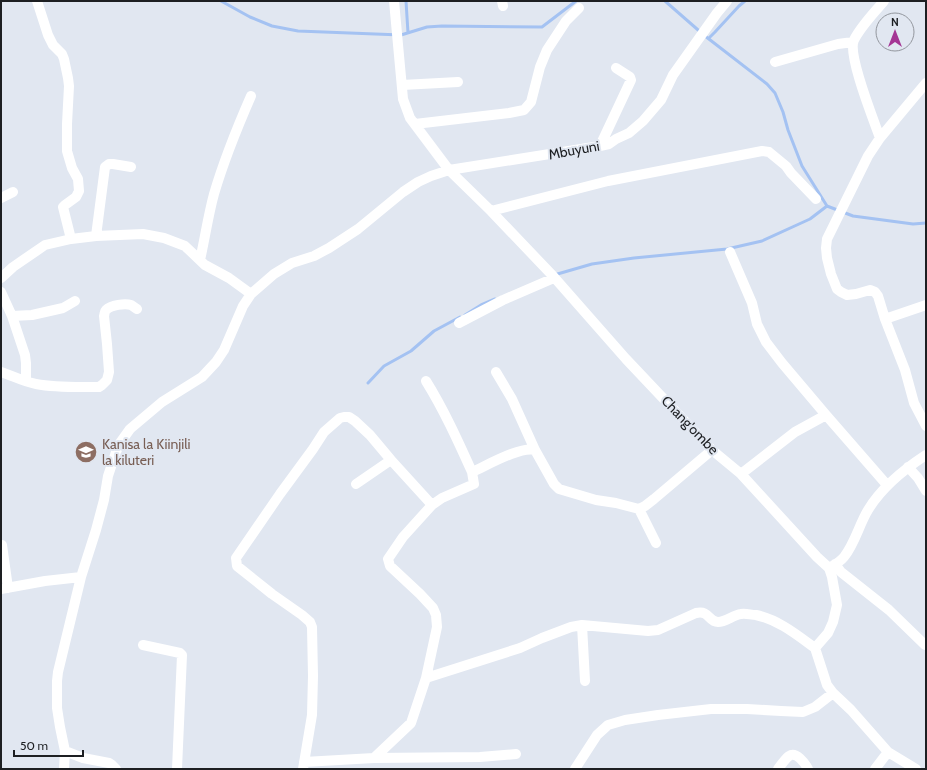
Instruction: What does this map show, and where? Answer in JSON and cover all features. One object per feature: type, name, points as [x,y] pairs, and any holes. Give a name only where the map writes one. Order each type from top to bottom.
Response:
[{"type":"street","points":[[37,1],[48,35],[53,44],[62,54],[68,78],[67,151],[79,185],[79,191],[76,197],[63,208],[71,239]]},
{"type":"street","name":"Chang'ombe","points":[[394,1],[403,99],[410,118],[449,170],[554,278],[626,359],[712,450],[741,474],[817,557],[841,572],[889,610],[924,645]]},
{"type":"street","name":"Mbuyuni","points":[[64,769],[65,751],[57,708],[56,680],[81,577],[104,500],[108,476],[120,443],[130,429],[162,402],[202,377],[216,362],[224,350],[243,306],[251,294],[274,274],[292,263],[314,256],[347,237],[403,192],[418,182],[449,170],[609,144],[643,122],[661,100],[673,75],[727,1]]},
{"type":"street","points":[[880,138],[868,106],[852,53],[853,42],[863,26],[884,1]]},
{"type":"street","points":[[415,124],[509,114],[524,110],[531,102],[546,50],[566,21],[579,8]]},
{"type":"street","points":[[775,62],[838,44],[853,42]]},
{"type":"street","points":[[600,146],[631,80],[630,77],[616,68]]},
{"type":"street","points":[[402,85],[458,82]]},
{"type":"street","points":[[926,83],[880,138],[868,156],[827,239],[826,248],[827,258],[837,289],[847,295],[870,290],[875,292],[878,296],[885,319],[905,370],[914,403],[926,426]]},
{"type":"street","points":[[200,260],[214,195],[224,162],[237,127],[251,96]]},
{"type":"street","points":[[491,212],[608,181],[762,151],[769,152],[786,166],[816,199]]},
{"type":"street","points":[[96,236],[105,168],[109,164],[132,167]]},
{"type":"street","points":[[1,198],[14,192]]},
{"type":"street","points":[[1,278],[13,267],[45,245],[71,239],[96,236],[142,234],[164,238],[185,246],[206,265],[229,278],[251,294]]},
{"type":"street","points":[[730,252],[752,303],[757,324],[766,342],[782,363],[887,485]]},
{"type":"street","points":[[459,323],[503,300],[554,278]]},
{"type":"street","points":[[1,292],[12,316],[25,355],[26,381]]},
{"type":"street","points":[[12,316],[32,315],[63,308],[75,301]]},
{"type":"street","points":[[1,372],[37,384],[99,387],[107,380],[109,372],[104,316],[105,312],[107,308],[126,304],[137,309]]},
{"type":"street","points":[[885,319],[926,305]]},
{"type":"street","points":[[496,372],[512,399],[535,450],[554,484],[559,489],[596,500],[639,508],[645,506],[654,499],[712,450]]},
{"type":"street","points":[[374,758],[411,723],[426,678],[436,627],[436,615],[433,608],[390,566],[388,559],[403,537],[432,504],[474,484],[472,472],[450,424],[426,380]]},
{"type":"street","points":[[741,474],[795,432],[826,415]]},
{"type":"street","points":[[432,504],[370,435],[355,421],[344,417],[336,420],[324,432],[236,558],[238,566],[272,594],[302,615],[310,622],[312,627],[314,676],[312,715],[303,765],[374,758],[480,757],[516,754]]},
{"type":"street","points":[[472,472],[509,455],[530,449],[535,450]]},
{"type":"street","points":[[815,648],[828,632],[833,622],[837,605],[832,577],[832,566],[844,557],[868,511],[887,485],[908,467],[926,455]]},
{"type":"street","points":[[356,484],[391,460]]},
{"type":"street","points":[[908,467],[918,478],[926,492]]},
{"type":"street","points":[[639,508],[656,543]]},
{"type":"street","points":[[2,545],[4,588],[81,577]]},
{"type":"street","points":[[426,678],[520,648],[571,627],[582,625],[653,631],[696,613],[706,613],[714,621],[718,622],[741,614],[747,614],[766,618],[783,626],[815,648],[827,685],[833,693],[851,710],[888,752],[916,769]]},
{"type":"street","points":[[582,625],[585,681]]},
{"type":"street","points":[[143,645],[180,653],[182,655],[178,769]]},
{"type":"street","points":[[575,769],[597,735],[608,724],[682,711],[711,709],[803,712],[815,707],[833,693]]},
{"type":"street","points":[[65,751],[83,758],[109,763],[116,769]]},
{"type":"street","points":[[875,769],[888,752]]},
{"type":"street","points":[[778,769],[789,756],[796,755],[808,769]]},
{"type":"waterway","points":[[221,1],[250,17],[272,26],[298,31],[401,35],[427,27],[442,26],[542,27],[576,1]]},
{"type":"waterway","points":[[406,1],[408,33]]},
{"type":"waterway","points":[[665,1],[705,36],[767,84],[775,93],[802,166],[827,206],[853,216],[913,224],[926,223]]},
{"type":"waterway","points":[[709,38],[745,1]]},
{"type":"waterway","points":[[554,275],[592,264],[634,258],[727,249],[762,241],[810,219],[827,206]]},
{"type":"waterway","points":[[465,315],[481,305],[495,299]]},
{"type":"waterway","points":[[368,383],[384,366],[411,351],[434,331],[460,317]]},
{"type":"place","name":"Kanisa la Kiinjili la kiluteri","points":[[86,452]]}]
